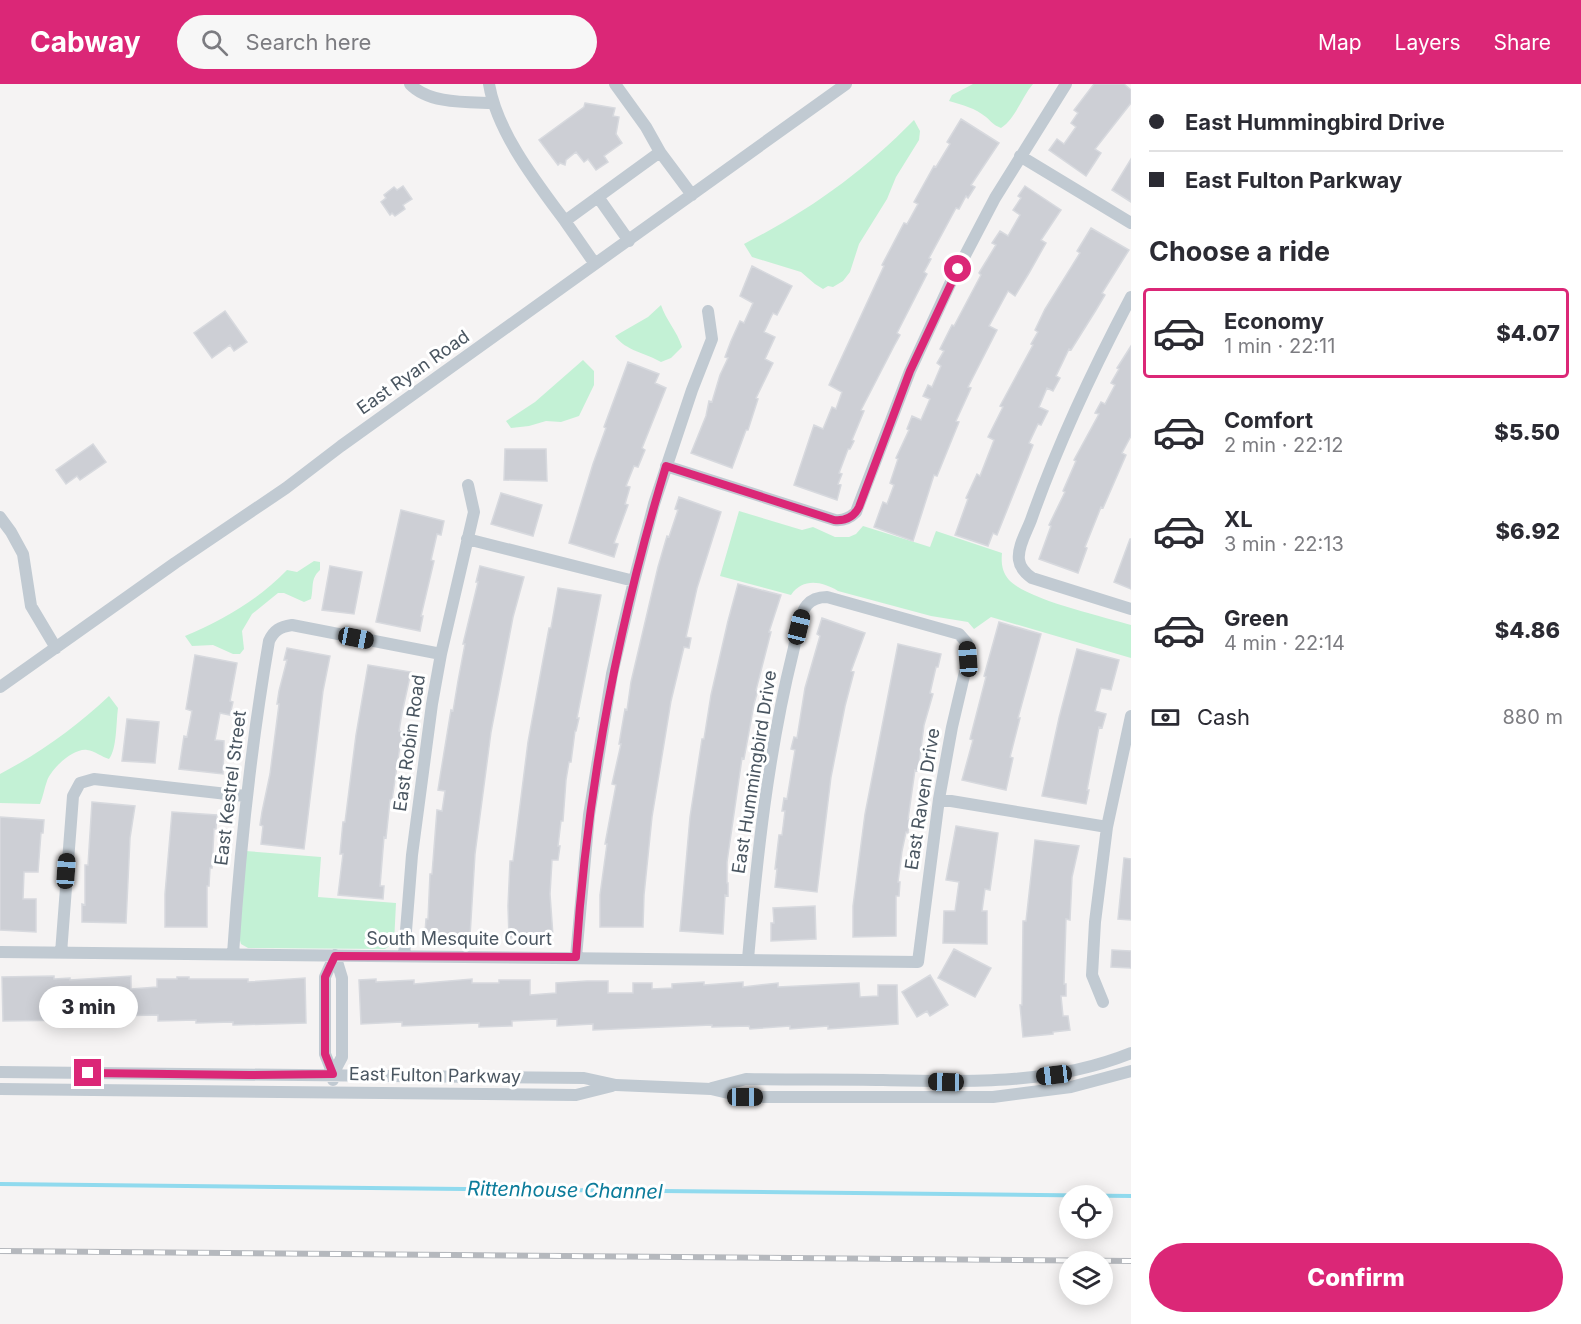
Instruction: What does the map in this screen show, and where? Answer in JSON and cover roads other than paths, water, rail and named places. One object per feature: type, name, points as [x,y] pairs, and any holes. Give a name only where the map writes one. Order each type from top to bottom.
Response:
[{"type":"street","points":[[410,84],[416,90],[434,97],[463,102],[492,103]]},
{"type":"street","points":[[489,84],[492,103],[531,174],[595,264]]},
{"type":"street","points":[[615,84],[692,195]]},
{"type":"street","name":"East Ryan Road","points":[[0,687],[175,563],[286,488],[341,446],[846,84]]},
{"type":"street","points":[[666,466],[834,520],[851,517],[859,507],[892,416],[930,327],[972,241],[1020,156],[1066,84]]},
{"type":"street","points":[[565,221],[660,152]]},
{"type":"street","points":[[1020,156],[1131,223]]},
{"type":"street","points":[[598,197],[629,241]]},
{"type":"street","points":[[1131,297],[1066,430],[1019,553],[1022,569],[1032,578],[1131,609]]},
{"type":"street","points":[[576,957],[596,768],[612,674],[633,580],[666,466],[712,339],[708,311]]},
{"type":"street","name":"East Robin Road","points":[[405,956],[412,855],[424,754],[441,654],[474,512],[468,485]]},
{"type":"street","points":[[0,517],[12,532],[22,554],[31,606],[56,648]]},
{"type":"street","points":[[467,539],[633,580]]},
{"type":"street","name":"East Raven Drive","points":[[816,598],[827,597],[949,630],[958,634],[967,644],[968,659],[952,727],[939,800],[918,962]]},
{"type":"street","name":"East Hummingbird Drive","points":[[748,959],[757,858],[775,737],[803,611],[808,603],[816,598]]},
{"type":"street","name":"East Kestrel Street","points":[[233,954],[245,796],[269,641],[277,629],[292,625],[441,654]]},
{"type":"street","points":[[1103,1002],[1092,975],[1095,922],[1107,827],[1131,716]]},
{"type":"street","points":[[61,953],[73,796],[80,783],[94,779],[245,796]]},
{"type":"street","points":[[939,800],[1107,827]]},
{"type":"street","name":"South Mesquite Court","points":[[0,952],[918,962]]},
{"type":"street","points":[[333,1092],[333,1074],[325,1054],[325,977],[335,956]]},
{"type":"street","name":"East Fulton Parkway","points":[[711,1089],[746,1079],[966,1082],[1017,1079],[1054,1075],[1131,1053]]},
{"type":"street","name":"East Fulton Parkway","points":[[0,1072],[584,1078],[616,1085],[711,1089],[745,1097],[993,1097],[1071,1087],[1131,1071]]},
{"type":"street","name":"East Fulton Parkway","points":[[0,1089],[576,1095],[616,1085]]},
{"type":"waterway","name":"Rittenhouse Channel","points":[[0,1184],[1131,1196]]},
{"type":"railway","points":[[0,1251],[1131,1261]]}]
